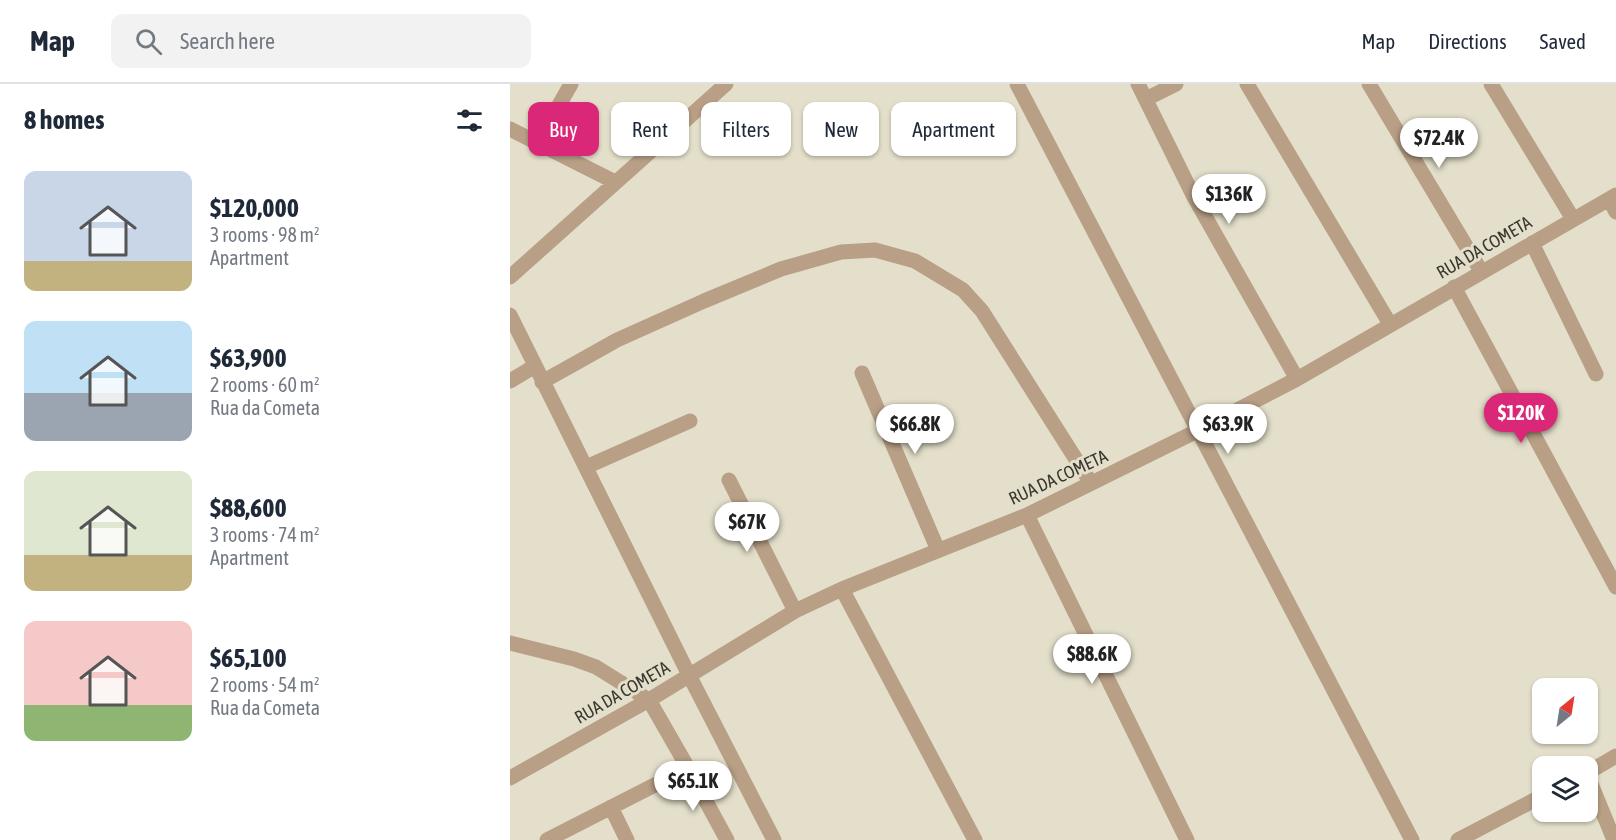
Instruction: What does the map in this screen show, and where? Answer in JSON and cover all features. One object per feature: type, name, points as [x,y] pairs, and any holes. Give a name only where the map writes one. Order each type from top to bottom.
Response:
[{"type":"street","points":[[561,102],[571,84]]},
{"type":"street","points":[[510,277],[726,84]]},
{"type":"street","points":[[1017,84],[1412,840]]},
{"type":"street","points":[[1138,84],[1193,195],[1297,379]]},
{"type":"street","points":[[1146,99],[1176,84]]},
{"type":"street","points":[[1247,84],[1390,324]]},
{"type":"street","points":[[1369,84],[1480,271]]},
{"type":"street","points":[[1491,84],[1573,219]]},
{"type":"street","points":[[510,129],[528,137]]},
{"type":"street","points":[[565,156],[615,182]]},
{"type":"street","name":"RUA DA COMETA","points":[[510,778],[649,700],[795,611],[842,589],[1027,515],[1197,431],[1297,379],[1573,219],[1614,202]]},
{"type":"street","points":[[1532,243],[1596,375]]},
{"type":"street","points":[[542,382],[617,340],[782,269],[841,252],[875,250],[915,261],[963,290],[982,310],[1091,483]]},
{"type":"street","points":[[1454,287],[1616,587]]},
{"type":"street","points":[[510,315],[689,675],[774,840]]},
{"type":"street","points":[[510,381],[535,366]]},
{"type":"street","points":[[862,373],[938,550]]},
{"type":"street","points":[[586,467],[690,421]]},
{"type":"street","points":[[729,480],[795,611]]},
{"type":"street","points":[[1027,515],[1187,840]]},
{"type":"street","points":[[842,589],[975,840]]},
{"type":"street","points":[[510,643],[596,667],[649,700],[727,840]]},
{"type":"street","points":[[1598,767],[1616,756]]},
{"type":"street","points":[[547,840],[688,768]]},
{"type":"street","points":[[1458,840],[1532,801]]},
{"type":"street","points":[[1598,801],[1614,840]]},
{"type":"street","points":[[611,807],[627,840]]}]
